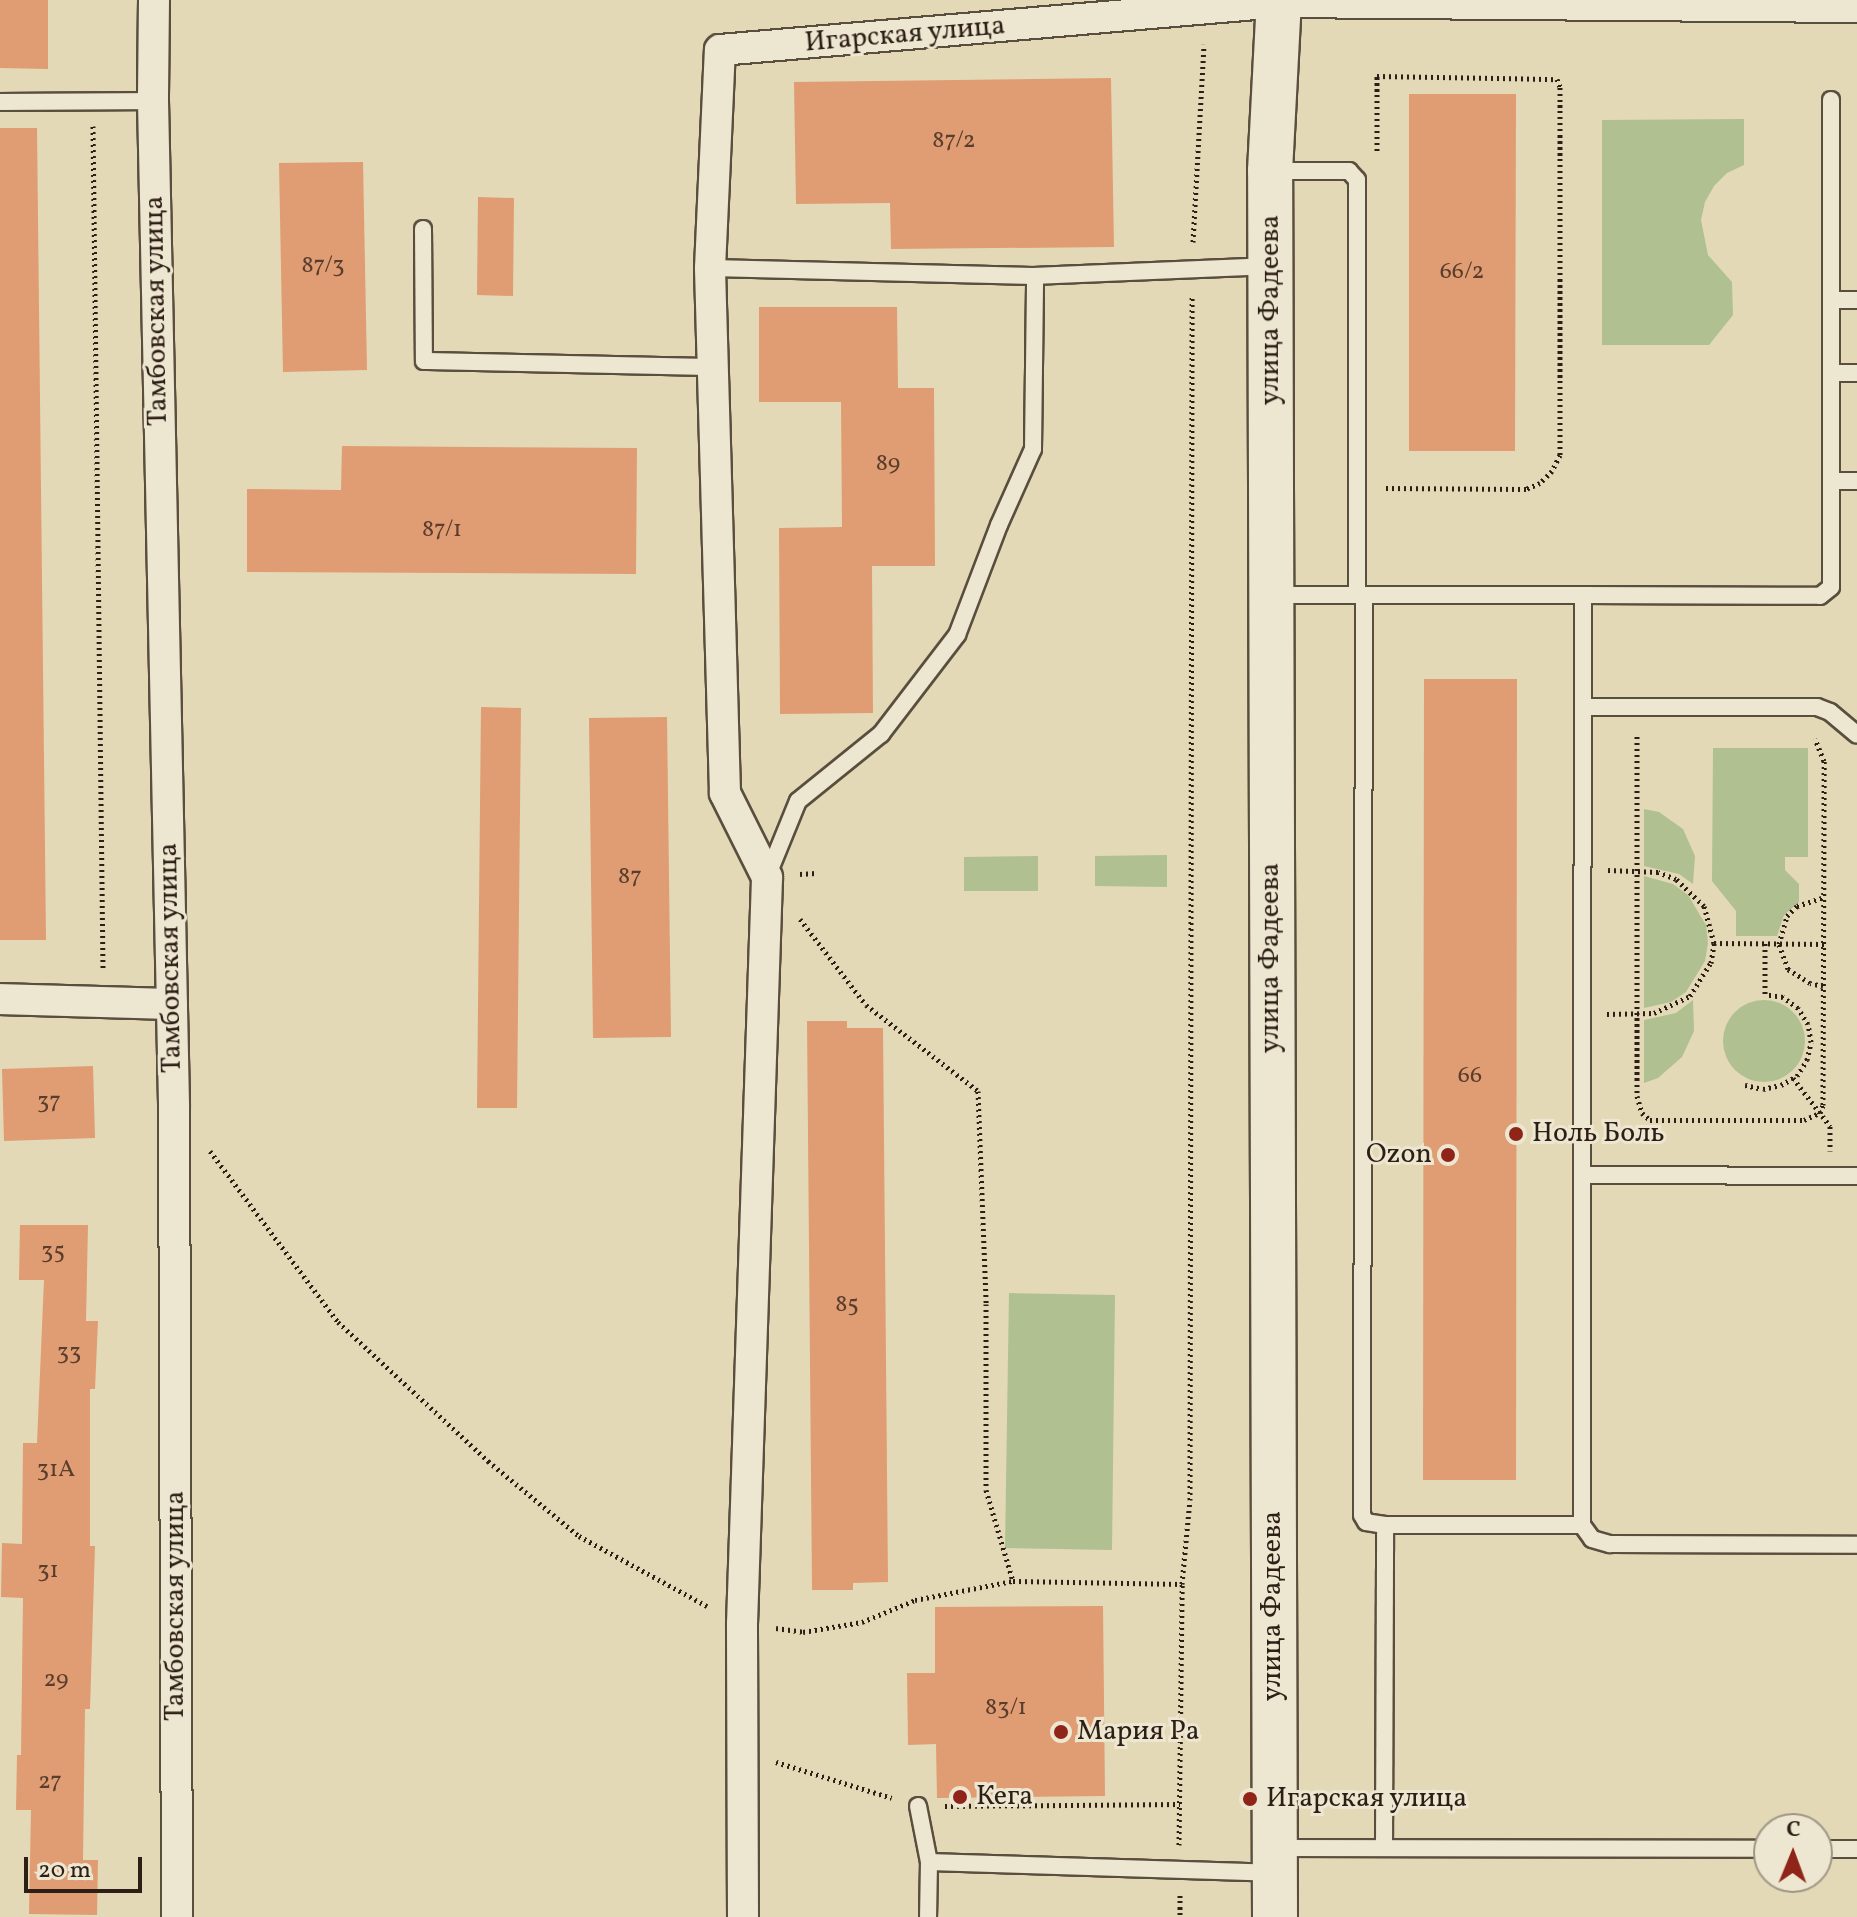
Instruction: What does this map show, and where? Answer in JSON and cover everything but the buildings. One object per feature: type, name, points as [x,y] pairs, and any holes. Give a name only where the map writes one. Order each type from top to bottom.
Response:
[{"type":"street","name":"Тамбовская улица","points":[[154,0],[153,101],[174,1107],[177,1917]]},
{"type":"street","name":"Игарская улица","points":[[710,268],[720,50],[1279,1],[1857,7]]},
{"type":"street","name":"улица Фадеева","points":[[1275,1917],[1270,171],[1279,1]]},
{"type":"street","points":[[710,268],[725,793],[767,877],[742,1624],[740,1750],[743,1917]]},
{"type":"street","points":[[0,999],[172,1004]]},
{"type":"lane","points":[[1271,595],[1827,594],[1831,587],[1831,100]]},
{"type":"lane","points":[[0,102],[153,101]]},
{"type":"lane","points":[[1270,171],[1349,171],[1357,180],[1362,1515],[1366,1522],[1385,1525],[1582,1525]]},
{"type":"lane","points":[[423,229],[424,361],[712,367]]},
{"type":"lane","points":[[710,268],[1035,276],[1271,266]]},
{"type":"lane","points":[[767,877],[798,801],[881,734],[957,635],[999,525],[1033,449],[1035,276]]},
{"type":"lane","points":[[1831,300],[1857,300]]},
{"type":"lane","points":[[1831,373],[1857,373]]},
{"type":"lane","points":[[1831,481],[1857,481]]},
{"type":"lane","points":[[1583,595],[1582,1525],[1592,1539],[1610,1544],[1857,1545]]},
{"type":"lane","points":[[1583,707],[1817,707],[1830,712],[1857,735]]},
{"type":"lane","points":[[1582,1175],[1857,1176]]},
{"type":"lane","points":[[1384,1848],[1385,1525]]},
{"type":"lane","points":[[918,1806],[929,1862],[928,1917]]},
{"type":"lane","points":[[929,1862],[1179,1869],[1384,1848],[1753,1849]]},
{"type":"lane","points":[[1833,1849],[1857,1849]]},
{"type":"path","points":[[1180,1917],[1182,1584],[1190,1500],[1192,270],[1198,107],[1207,9]]},
{"type":"path","points":[[1357,488],[1526,489],[1540,483],[1552,471],[1560,455],[1560,87],[1557,79],[1377,76],[1377,151]]},
{"type":"path","points":[[93,101],[103,1002]]},
{"type":"path","points":[[1637,735],[1637,1096],[1642,1113],[1650,1120],[1804,1120],[1820,1113],[1823,1105],[1824,761],[1817,741],[1808,735]]},
{"type":"path","points":[[1637,870],[1658,872],[1692,891],[1711,924],[1714,943],[1707,972],[1690,996],[1664,1010],[1637,1014]]},
{"type":"path","points":[[767,877],[816,873]]},
{"type":"path","points":[[767,877],[866,1005],[978,1091],[986,1304],[986,1490],[1013,1581]]},
{"type":"path","points":[[1823,986],[1810,983],[1788,969],[1779,944],[1787,916],[1797,906],[1824,897]]},
{"type":"path","points":[[1714,943],[1824,944]]},
{"type":"path","points":[[1745,1085],[1763,1089],[1781,1085],[1793,1078],[1807,1060],[1811,1042],[1808,1024],[1798,1008],[1783,997],[1765,994],[1765,943]]},
{"type":"path","points":[[1793,1078],[1830,1126],[1830,1176]]},
{"type":"path","points":[[174,1107],[238,1184],[338,1322],[488,1461],[579,1536],[742,1624],[803,1632],[862,1622],[915,1600],[1013,1581],[1182,1584]]},
{"type":"path","points":[[740,1750],[918,1806],[1180,1804]]},
{"type":"green space","points":[[1744,119],[1744,165],[1727,173],[1714,186],[1705,202],[1701,220],[1708,255],[1732,282],[1733,315],[1709,345],[1602,345],[1602,120]]},
{"type":"green space","points":[[1713,748],[1808,748],[1808,857],[1785,857],[1785,870],[1799,884],[1799,902],[1784,915],[1777,936],[1736,936],[1736,911],[1712,881]]},
{"type":"green space","points":[[1644,809],[1659,812],[1683,829],[1695,856],[1693,884],[1679,874],[1644,866]]},
{"type":"green space","points":[[1167,855],[1167,887],[1095,886],[1095,856]]},
{"type":"green space","points":[[1038,856],[1038,891],[964,891],[964,857]]},
{"type":"green space","points":[[1644,876],[1673,884],[1688,895],[1706,925],[1708,943],[1705,961],[1686,992],[1671,1002],[1644,1008]]},
{"type":"green space","points":[[1693,1000],[1694,1031],[1682,1057],[1658,1078],[1644,1083],[1644,1020],[1676,1013]]},
{"type":"green space","points":[[1764,1000],[1780,1003],[1793,1012],[1802,1025],[1805,1041],[1802,1057],[1793,1070],[1780,1079],[1764,1082],[1748,1079],[1735,1070],[1726,1057],[1723,1041],[1726,1025],[1735,1012],[1748,1003]]},
{"type":"green space","points":[[1009,1293],[1115,1295],[1112,1550],[1005,1548]]},
{"type":"place","name":"Ноль Боль","points":[[1516,1134]]},
{"type":"place","name":"Ozon","points":[[1448,1155]]},
{"type":"place","name":"Мария Ра","points":[[1061,1732]]},
{"type":"place","name":"Кега","points":[[960,1797]]},
{"type":"place","name":"Игарская улица","points":[[1250,1799]]}]
